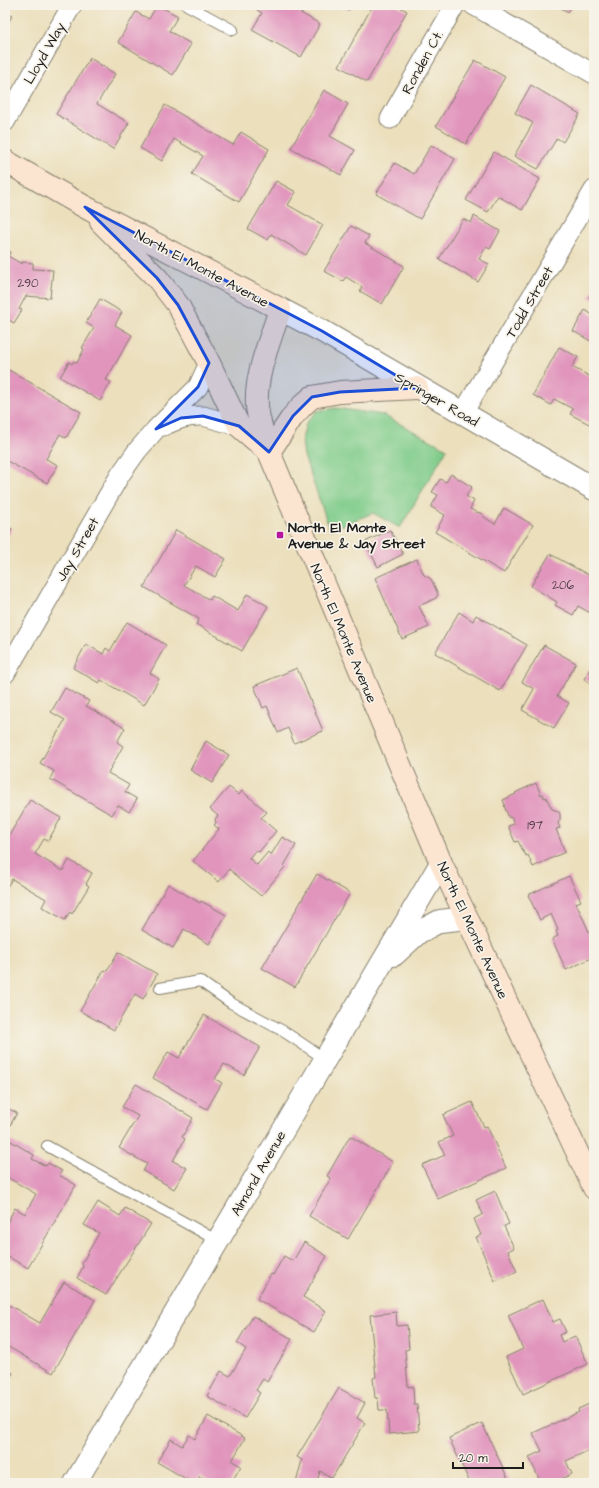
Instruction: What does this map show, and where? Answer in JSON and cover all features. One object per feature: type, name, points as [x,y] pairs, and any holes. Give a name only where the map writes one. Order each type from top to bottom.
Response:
[{"type":"main road","name":"North El Monte Avenue","points":[[5,160],[85,207],[280,309],[258,382],[257,404],[260,425],[269,452],[441,863],[594,1188]]},
{"type":"main road","points":[[85,207],[157,278],[178,305],[209,363],[239,426],[269,452],[293,416],[312,397],[340,392],[417,388]]},
{"type":"street","name":"Lloyd Way","points":[[5,122],[72,5]]},
{"type":"street","name":"Ronden Ct.","points":[[390,119],[455,5]]},
{"type":"street","points":[[473,5],[594,74]]},
{"type":"street","name":"Todd Street","points":[[463,413],[594,190]]},
{"type":"street","name":"Springer Road","points":[[280,309],[322,331],[417,388],[594,489]]},
{"type":"street","name":"Jay Street","points":[[5,674],[120,475],[137,451],[156,429],[198,386],[209,363]]},
{"type":"street","name":"Jay Street","points":[[156,429],[181,418],[197,415],[239,426]]},
{"type":"street","name":"Almond Avenue","points":[[75,1483],[441,863]]},
{"type":"street","points":[[378,971],[419,932],[430,925],[440,920],[467,918]]},
{"type":"lane","points":[[187,5],[233,30]]},
{"type":"lane","points":[[160,988],[200,981],[231,1003],[283,1031],[325,1059]]},
{"type":"lane","points":[[47,1146],[218,1241]]},
{"type":"highlighted area","points":[[85,207],[322,331],[417,388],[340,392],[312,397],[293,416],[269,452],[239,426],[203,416],[181,418],[156,429],[198,387],[209,363],[178,305],[157,278]]},
{"type":"green space","points":[[336,408],[383,415],[447,449],[400,528],[373,513],[330,530],[304,456],[302,440],[306,423],[317,411]]},
{"type":"building","points":[[157,5],[178,16],[169,31],[191,44],[173,75],[118,42],[136,12],[149,19]]},
{"type":"building","points":[[260,5],[303,5],[299,12],[320,24],[301,57],[252,30],[262,13],[257,10]]},
{"type":"building","points":[[340,5],[352,5],[349,10]]},
{"type":"building","points":[[373,5],[396,5],[407,11],[367,82],[339,66]]},
{"type":"building","points":[[556,5],[573,5],[568,12]]},
{"type":"building","points":[[5,12],[12,16],[5,28]]},
{"type":"building","points":[[90,58],[115,74],[97,104],[129,123],[113,149],[56,114]]},
{"type":"building","points":[[475,60],[505,77],[466,144],[436,126]]},
{"type":"building","points":[[531,85],[580,114],[563,142],[557,138],[538,169],[514,156],[533,123],[515,113]]},
{"type":"building","points":[[324,90],[348,104],[330,136],[355,150],[341,175],[291,148]]},
{"type":"building","points":[[165,105],[233,145],[241,132],[269,149],[239,202],[192,174],[203,156],[174,139],[162,161],[140,148]]},
{"type":"building","points":[[431,145],[455,159],[420,219],[376,194],[395,163],[414,174]]},
{"type":"building","points":[[494,152],[540,179],[522,210],[498,196],[488,212],[466,200]]},
{"type":"building","points":[[276,181],[296,192],[288,205],[323,225],[306,255],[271,234],[268,240],[248,229]]},
{"type":"building","points":[[474,216],[500,231],[490,249],[486,247],[479,259],[489,264],[478,282],[439,259],[463,219],[471,223]]},
{"type":"building","points":[[351,226],[369,236],[365,243],[404,266],[382,304],[360,291],[362,287],[346,277],[343,281],[324,271]]},
{"type":"building","points":[[5,249],[11,252],[8,256],[22,264],[22,262],[33,263],[33,269],[53,270],[50,298],[26,296],[19,309],[22,310],[14,323],[5,318]]},
{"type":"building","points":[[594,290],[594,300],[589,297]]},
{"type":"building","points":[[100,299],[122,312],[115,325],[132,335],[106,380],[111,382],[100,401],[60,377],[69,362],[72,364],[74,361],[77,363],[84,349],[82,348],[94,328],[86,323]]},
{"type":"building","points":[[585,310],[594,316],[594,343],[573,331]]},
{"type":"building","points":[[559,347],[578,357],[572,367],[591,377],[594,371],[594,419],[591,425],[570,414],[573,409],[554,399],[551,405],[533,395]]},
{"type":"building","points":[[9,370],[81,412],[66,438],[60,434],[46,459],[58,465],[47,483],[5,460],[5,377]]},
{"type":"building","points":[[451,474],[472,487],[466,496],[474,501],[470,509],[481,513],[484,517],[495,524],[504,508],[533,525],[504,573],[435,532],[445,515],[431,507],[438,495],[432,492],[440,479],[446,482]]},
{"type":"building","points":[[5,525],[12,529],[5,541]]},
{"type":"building","points":[[176,530],[226,559],[215,577],[196,566],[184,585],[210,600],[212,596],[238,611],[247,594],[268,606],[242,651],[196,624],[199,619],[144,587]]},
{"type":"building","points":[[390,530],[403,554],[378,567],[365,542]]},
{"type":"building","points":[[550,554],[594,578],[592,583],[594,584],[594,615],[578,606],[573,615],[555,605],[557,602],[531,586]]},
{"type":"building","points":[[417,559],[424,575],[431,579],[438,594],[436,598],[419,606],[429,627],[402,639],[375,578]]},
{"type":"building","points":[[459,612],[473,621],[476,615],[527,645],[500,691],[435,653]]},
{"type":"building","points":[[127,622],[166,645],[150,673],[159,679],[144,705],[101,680],[99,683],[73,668],[86,644],[103,654],[106,648],[110,651]]},
{"type":"building","points":[[544,645],[576,663],[557,696],[569,703],[554,728],[522,710],[534,689],[522,682]]},
{"type":"building","points":[[594,662],[594,685],[584,679]]},
{"type":"building","points":[[297,668],[323,731],[294,743],[288,728],[278,733],[267,706],[263,708],[254,686]]},
{"type":"building","points":[[65,688],[89,701],[86,706],[125,728],[117,742],[123,746],[108,773],[129,785],[125,792],[137,799],[129,812],[118,805],[112,815],[50,779],[54,771],[40,763],[65,720],[51,712]]},
{"type":"building","points":[[206,741],[229,755],[212,783],[190,770]]},
{"type":"building","points":[[536,783],[541,795],[543,794],[544,798],[546,797],[552,809],[558,811],[560,814],[560,820],[558,823],[560,828],[556,829],[565,852],[533,867],[528,855],[526,856],[518,841],[515,842],[508,826],[514,824],[511,817],[509,818],[503,800]]},
{"type":"building","points":[[229,787],[239,795],[242,791],[267,812],[261,818],[276,831],[259,852],[256,850],[249,858],[257,865],[268,852],[271,855],[282,837],[296,845],[284,866],[285,867],[261,896],[229,869],[219,882],[193,861],[219,829],[214,825],[216,823],[215,819],[218,816],[210,809]]},
{"type":"building","points":[[30,800],[61,818],[48,841],[44,839],[35,854],[63,871],[69,860],[92,873],[86,884],[89,886],[72,914],[70,912],[65,920],[42,907],[46,899],[12,879],[5,890],[5,837],[7,839]]},
{"type":"building","points":[[317,874],[350,893],[295,987],[262,968]]},
{"type":"building","points":[[569,876],[581,901],[576,903],[590,934],[594,932],[594,957],[566,970],[552,939],[558,936],[556,931],[558,930],[551,914],[540,920],[528,895]]},
{"type":"building","points":[[168,884],[200,903],[201,901],[226,915],[209,944],[184,929],[173,948],[142,930]]},
{"type":"building","points":[[118,952],[157,974],[143,999],[135,994],[114,1030],[80,1011],[104,970],[107,971]]},
{"type":"building","points":[[204,1015],[260,1047],[244,1075],[224,1064],[215,1079],[222,1083],[207,1109],[153,1078],[168,1052],[179,1058]]},
{"type":"building","points":[[136,1084],[193,1118],[182,1137],[185,1139],[173,1161],[187,1168],[174,1189],[143,1171],[147,1164],[119,1148],[138,1116],[122,1107]]},
{"type":"building","points":[[472,1102],[484,1127],[487,1126],[506,1168],[438,1199],[422,1165],[445,1155],[439,1142],[453,1136],[443,1115]]},
{"type":"building","points":[[5,1107],[17,1113],[5,1134]]},
{"type":"building","points":[[350,1136],[393,1162],[348,1239],[309,1216],[331,1178],[327,1176]]},
{"type":"building","points":[[11,1141],[34,1155],[32,1159],[46,1166],[48,1163],[62,1171],[59,1175],[76,1185],[28,1268],[5,1255],[5,1226],[15,1208],[25,1214],[36,1194],[5,1176],[5,1152]]},
{"type":"building","points":[[495,1191],[509,1224],[504,1226],[514,1248],[508,1251],[517,1272],[495,1281],[476,1237],[481,1235],[474,1219],[483,1214],[476,1200]]},
{"type":"building","points":[[98,1202],[120,1216],[125,1208],[151,1224],[106,1295],[77,1278],[83,1267],[82,1263],[99,1233],[84,1225]]},
{"type":"building","points":[[304,1242],[327,1256],[303,1297],[326,1311],[314,1332],[257,1299],[271,1274],[273,1275],[284,1256],[293,1261]]},
{"type":"building","points":[[64,1282],[95,1300],[53,1373],[5,1345],[5,1313],[9,1305],[40,1323]]},
{"type":"building","points":[[543,1299],[553,1322],[560,1319],[566,1332],[559,1335],[562,1342],[575,1336],[588,1364],[523,1394],[506,1357],[523,1349],[508,1315]]},
{"type":"building","points":[[396,1312],[397,1326],[407,1325],[409,1349],[405,1350],[408,1387],[413,1386],[414,1404],[417,1404],[419,1431],[389,1434],[387,1410],[379,1410],[378,1398],[375,1398],[373,1378],[376,1377],[370,1315]]},
{"type":"building","points":[[253,1316],[292,1339],[267,1382],[263,1379],[256,1390],[260,1393],[245,1418],[207,1396],[221,1371],[230,1376],[246,1349],[237,1343]]},
{"type":"building","points":[[5,1369],[13,1373],[5,1386]]},
{"type":"building","points":[[339,1388],[365,1403],[357,1418],[365,1423],[332,1478],[320,1471],[317,1483],[296,1483],[302,1460],[297,1457]]},
{"type":"building","points":[[594,1402],[594,1448],[566,1461],[572,1474],[552,1483],[541,1483],[529,1457],[542,1451],[533,1433],[579,1412],[578,1409]]},
{"type":"building","points":[[208,1416],[245,1438],[232,1461],[241,1466],[231,1483],[212,1483],[200,1476],[196,1483],[193,1483],[157,1462],[171,1439],[182,1446],[189,1435],[195,1439]]},
{"type":"building","points":[[482,1423],[510,1483],[470,1483],[449,1438]]},
{"type":"place","name":"North El Monte Avenue & Jay Street","points":[[280,535]]}]
